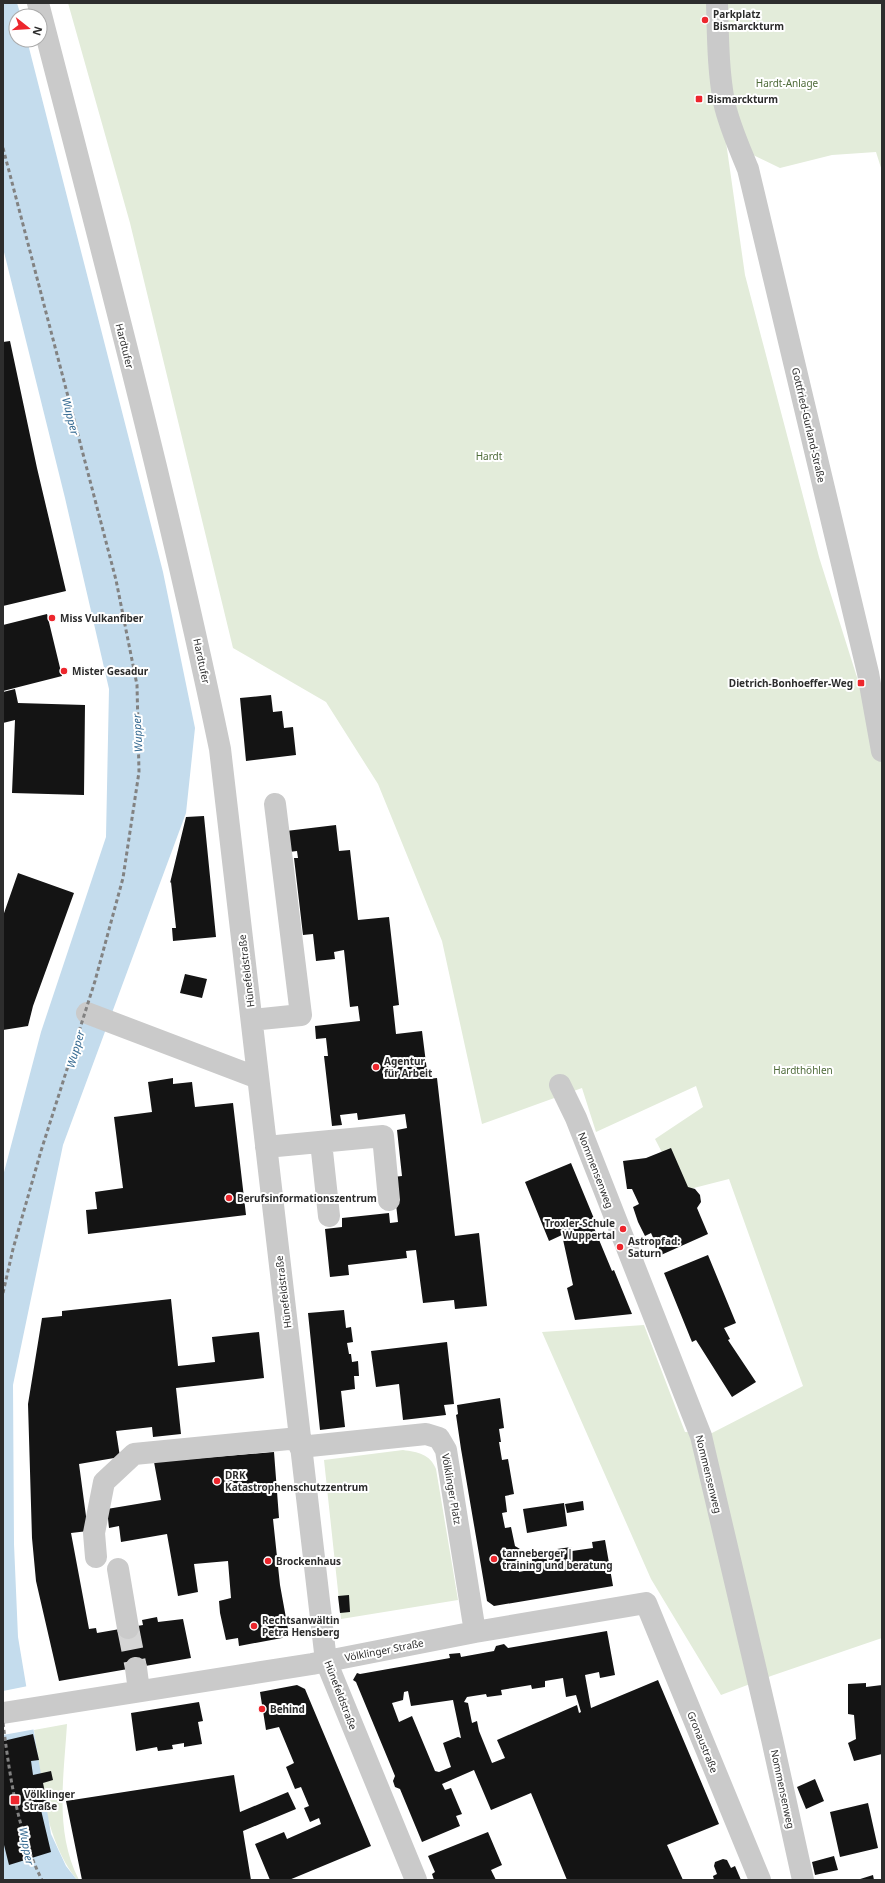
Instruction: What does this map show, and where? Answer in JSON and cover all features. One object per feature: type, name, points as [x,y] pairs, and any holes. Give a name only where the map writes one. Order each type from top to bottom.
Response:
[{"type":"street","name":"Hardtufer","points":[[38,3],[171,529],[208,690]]},
{"type":"street","name":"Gottfried-Gurland-Straße","points":[[717,3],[720,65],[724,103],[738,146],[748,169],[875,673],[882,751]]},
{"type":"street","name":"Hünefeldstraße","points":[[208,690],[220,749],[326,1661],[416,1880]]},
{"type":"street","points":[[252,1020],[301,1014],[276,804]]},
{"type":"street","points":[[87,1012],[258,1078]]},
{"type":"street","name":"Nommensenweg","points":[[560,1085],[576,1118],[701,1436],[803,1880]]},
{"type":"street","points":[[266,1147],[383,1136],[389,1200]]},
{"type":"street","points":[[321,1142],[329,1216]]},
{"type":"street","name":"Völklinger Platz","points":[[96,1557],[94,1533],[104,1482],[134,1454],[426,1434],[439,1438],[446,1450],[475,1632]]},
{"type":"street","points":[[118,1569],[128,1628]]},
{"type":"street","name":"Völklinger Straße","points":[[3,1713],[326,1661],[475,1632],[646,1603]]},
{"type":"street","name":"Gronaustraße","points":[[646,1603],[760,1880]]},
{"type":"street","points":[[136,1668],[139,1691]]},
{"type":"green space","name":"Hardt","points":[[68,3],[882,3],[882,171],[876,152],[832,155],[780,168],[726,142],[745,275],[819,557],[861,690],[882,707],[882,1638],[771,1676],[721,1695],[651,1579],[542,1332],[644,1325],[685,1432],[712,1433],[803,1386],[729,1179],[682,1191],[655,1139],[703,1107],[696,1086],[596,1132],[582,1088],[482,1124],[442,941],[378,784],[326,702],[233,648],[130,223]]},
{"type":"green space","points":[[403,1450],[418,1453],[427,1457],[436,1469],[458,1600],[341,1619],[324,1460]]},
{"type":"green space","points":[[67,1724],[62,1804],[63,1823],[71,1862],[79,1880],[77,1880],[66,1864],[57,1846],[51,1828],[42,1789],[34,1730]]},
{"type":"water","name":"Wupper","points":[[3,3],[17,3],[19,8],[8,8],[8,48],[29,48],[163,572],[195,728],[186,813],[63,1145],[13,1385],[14,1544],[18,1637],[51,1834],[66,1866],[77,1880],[3,1880],[3,1176],[41,1032],[106,837],[109,689],[65,498],[3,248]]},
{"type":"pier","points":[[28,1686],[36,1729],[3,1735],[3,1691]]},
{"type":"building","points":[[10,341],[37,468],[66,591],[3,606],[3,342]]},
{"type":"building","points":[[47,614],[62,676],[3,691],[3,625]]},
{"type":"building","points":[[15,689],[18,703],[85,705],[84,795],[12,793],[15,720],[3,723],[3,692]]},
{"type":"building","points":[[271,695],[273,712],[282,711],[284,728],[293,727],[296,755],[246,761],[240,698]]},
{"type":"building","points":[[204,816],[216,937],[173,941],[172,928],[176,928],[171,882],[170,883],[186,817]]},
{"type":"building","name":"Agentur für Arbeit","points":[[336,825],[339,851],[350,850],[358,920],[389,917],[399,1005],[393,1006],[396,1034],[422,1031],[428,1079],[437,1078],[455,1236],[479,1233],[487,1306],[455,1309],[454,1300],[423,1303],[416,1250],[406,1251],[407,1258],[348,1265],[349,1275],[330,1277],[325,1229],[342,1227],[342,1218],[389,1213],[390,1223],[398,1222],[393,1177],[402,1176],[397,1130],[407,1128],[405,1114],[358,1120],[357,1113],[340,1115],[342,1125],[332,1126],[324,1056],[328,1056],[326,1038],[316,1039],[315,1026],[360,1021],[358,1006],[350,1007],[344,950],[334,952],[335,959],[316,961],[313,934],[303,935],[294,858],[298,858],[297,851],[289,852],[286,831]]},
{"type":"building","points":[[18,873],[74,893],[33,1006],[28,1026],[3,1030],[3,916]]},
{"type":"building","points":[[185,974],[207,979],[202,998],[180,993]]},
{"type":"building","points":[[173,1078],[173,1084],[192,1082],[195,1107],[233,1103],[246,1215],[88,1234],[86,1210],[97,1209],[95,1192],[123,1188],[114,1117],[152,1112],[148,1082]]},
{"type":"building","points":[[671,1148],[688,1187],[695,1189],[700,1195],[701,1202],[697,1208],[708,1234],[661,1255],[651,1233],[645,1236],[638,1222],[633,1207],[639,1204],[632,1189],[627,1189],[623,1161],[646,1158]]},
{"type":"building","points":[[571,1163],[595,1221],[592,1223],[612,1271],[614,1270],[632,1314],[575,1320],[567,1288],[573,1285],[562,1235],[549,1241],[525,1182]]},
{"type":"building","points":[[708,1255],[736,1323],[724,1328],[730,1339],[728,1340],[756,1382],[732,1397],[696,1340],[692,1342],[664,1273]]},
{"type":"building","points":[[171,1299],[178,1366],[215,1362],[212,1337],[259,1332],[264,1378],[176,1388],[181,1434],[153,1437],[152,1427],[116,1431],[120,1457],[79,1464],[88,1531],[71,1533],[89,1629],[96,1628],[97,1633],[143,1625],[142,1620],[157,1617],[158,1622],[183,1619],[191,1658],[59,1681],[36,1581],[32,1538],[28,1404],[42,1318],[62,1316],[62,1311]]},
{"type":"building","points":[[344,1310],[346,1328],[351,1327],[353,1342],[347,1343],[349,1354],[351,1354],[352,1362],[358,1361],[359,1376],[354,1376],[355,1389],[341,1391],[345,1427],[320,1430],[308,1313]]},
{"type":"building","points":[[447,1342],[454,1404],[444,1405],[446,1415],[403,1420],[399,1384],[376,1387],[371,1351]]},
{"type":"building","points":[[500,1398],[504,1428],[499,1429],[501,1442],[499,1442],[502,1460],[508,1459],[514,1494],[505,1496],[507,1512],[502,1513],[505,1528],[511,1527],[515,1546],[520,1549],[521,1555],[517,1560],[519,1572],[533,1569],[532,1559],[558,1555],[557,1549],[571,1547],[572,1551],[593,1548],[592,1542],[605,1540],[613,1586],[494,1606],[487,1601],[456,1415],[458,1414],[457,1405]]},
{"type":"building","points":[[274,1452],[279,1518],[273,1519],[280,1585],[288,1629],[282,1638],[239,1646],[238,1638],[226,1640],[220,1613],[219,1601],[231,1598],[228,1561],[194,1564],[198,1592],[178,1596],[167,1534],[121,1542],[119,1526],[109,1528],[107,1509],[161,1500],[154,1462]]},
{"type":"building","points":[[583,1501],[584,1510],[567,1513],[565,1504]]},
{"type":"building","points":[[564,1503],[567,1526],[527,1533],[523,1509]]},
{"type":"building","points":[[349,1595],[350,1612],[340,1613],[338,1596]]},
{"type":"building","points":[[607,1631],[615,1675],[600,1678],[599,1672],[585,1675],[591,1708],[658,1680],[719,1824],[667,1845],[683,1880],[567,1880],[531,1793],[491,1810],[474,1770],[442,1784],[445,1790],[451,1788],[462,1814],[456,1816],[460,1826],[422,1842],[400,1789],[395,1787],[393,1781],[395,1776],[356,1682],[353,1680],[357,1673],[360,1674],[450,1658],[449,1654],[460,1653],[461,1657],[494,1651],[496,1646],[504,1644],[508,1648]],"holes":[[[563,1678],[566,1697],[576,1695],[581,1712],[579,1713],[577,1705],[497,1740],[505,1758],[492,1763],[479,1731],[477,1721],[472,1723],[468,1703],[464,1702],[467,1697],[486,1694],[487,1697],[502,1695],[501,1690],[531,1685],[532,1689],[545,1687],[545,1681]],[[408,1691],[411,1706],[453,1700],[461,1738],[458,1737],[443,1743],[451,1767],[439,1772],[435,1771],[412,1716],[399,1722],[392,1703],[403,1700],[404,1692]]]},
{"type":"building","points":[[866,1683],[866,1687],[882,1685],[882,1754],[854,1761],[848,1743],[856,1739],[854,1715],[848,1714],[848,1684]]},
{"type":"building","points":[[297,1685],[305,1689],[371,1846],[289,1880],[270,1880],[255,1844],[284,1832],[287,1839],[321,1824],[319,1818],[310,1822],[304,1808],[309,1806],[301,1787],[295,1789],[286,1767],[294,1763],[279,1727],[266,1730],[260,1692]]},
{"type":"building","points":[[199,1702],[203,1721],[198,1722],[202,1744],[184,1747],[184,1743],[172,1745],[173,1749],[158,1751],[157,1747],[136,1751],[131,1713]]},
{"type":"building","points":[[33,1734],[39,1760],[31,1761],[33,1775],[51,1771],[53,1780],[43,1783],[48,1808],[41,1810],[51,1852],[9,1865],[3,1841],[3,1741]]},
{"type":"building","points":[[234,1775],[240,1812],[288,1792],[296,1809],[243,1831],[251,1880],[82,1880],[66,1801]]},
{"type":"building","points":[[815,1779],[824,1801],[806,1809],[797,1787]]},
{"type":"building","points":[[868,1803],[878,1848],[840,1857],[830,1812]]},
{"type":"building","points":[[488,1832],[502,1865],[491,1870],[496,1880],[434,1880],[432,1874],[435,1872],[428,1856]]},
{"type":"building","points":[[834,1856],[838,1870],[815,1875],[812,1862]]},
{"type":"building","points":[[723,1859],[727,1860],[731,1868],[735,1866],[741,1880],[714,1880],[713,1876],[717,1874],[714,1866],[715,1862]]},
{"type":"building","points":[[873,1875],[874,1880],[857,1880]]},
{"type":"tunnel","points":[[128,1628],[136,1668]]},
{"type":"railway","points":[[3,148],[116,580],[137,685],[139,772],[123,878],[95,981],[41,1151],[13,1249],[3,1293]]},
{"type":"railway","points":[[3,1723],[16,1803],[26,1842],[42,1880]]},
{"type":"place","name":"Parkplatz Bismarckturm","points":[[705,20]]},
{"type":"place","name":"Bismarckturm","points":[[699,99]]},
{"type":"place","name":"Miss Vulkanfiber","points":[[52,618]]},
{"type":"place","name":"Mister Gesadur","points":[[64,671]]},
{"type":"place","name":"Dietrich-Bonhoeffer-Weg","points":[[861,683]]},
{"type":"place","name":"Agentur für Arbeit","points":[[376,1067]]},
{"type":"place","name":"Berufsinformationszentrum","points":[[229,1198]]},
{"type":"place","name":"Troxler-Schule Wuppertal","points":[[623,1229]]},
{"type":"place","name":"Astropfad: Saturn","points":[[620,1247]]},
{"type":"place","name":"DRK Katastrophenschutzzentrum","points":[[217,1481]]},
{"type":"place","name":"tanneberger | training und beratung","points":[[494,1559]]},
{"type":"place","name":"Brockenhaus","points":[[268,1561]]},
{"type":"place","name":"Rechtsanwältin Petra Hensberg","points":[[254,1626]]},
{"type":"place","name":"Behind","points":[[262,1709]]},
{"type":"place","name":"Völklinger Straße","points":[[15,1800]]},
{"type":"park label","name":"Hardt-Anlage","points":[[787,83]]},
{"type":"park label","name":"Hardthöhlen","points":[[803,1070]]}]
